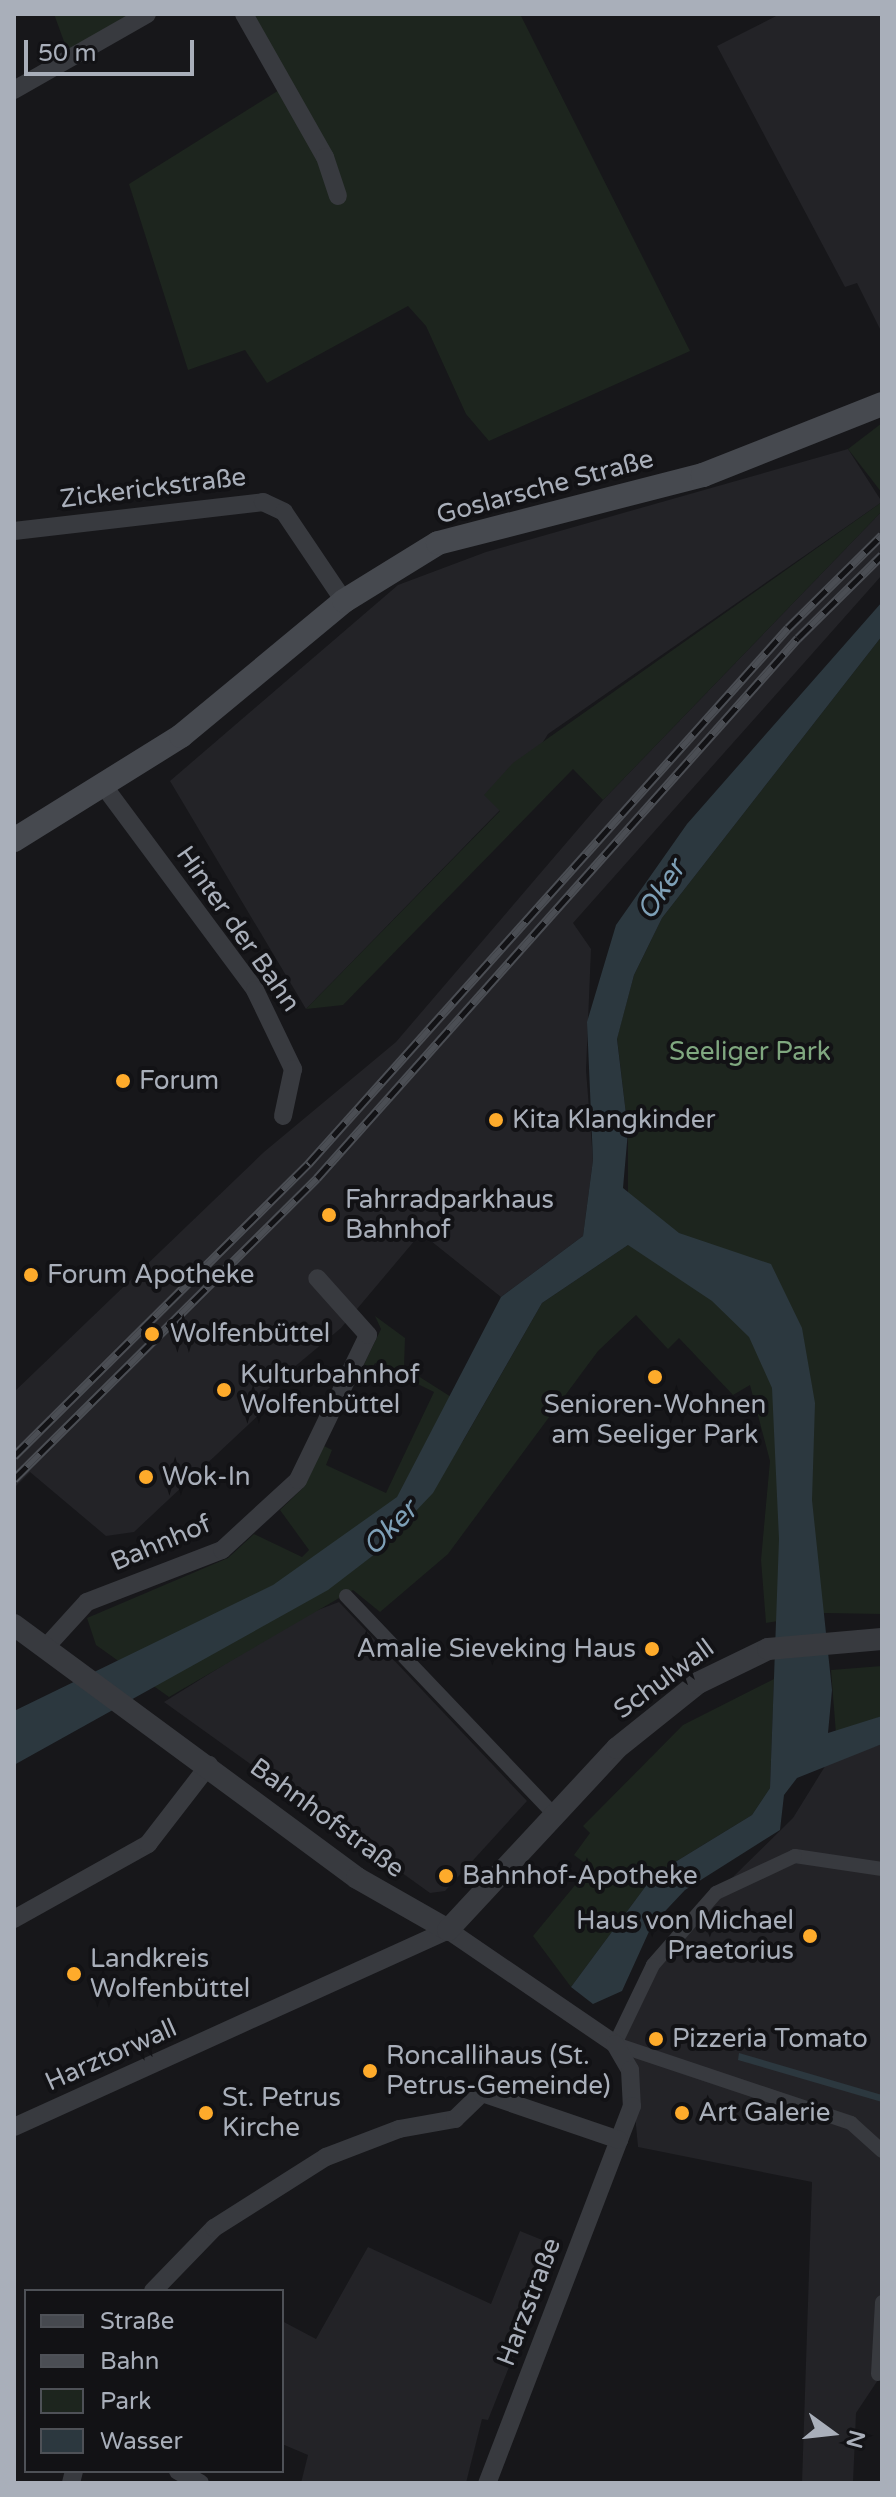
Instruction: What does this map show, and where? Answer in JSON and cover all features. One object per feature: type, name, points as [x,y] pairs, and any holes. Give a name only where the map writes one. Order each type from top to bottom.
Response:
[{"type":"main road","name":"Goslarsche Straße","points":[[14,840],[239,694],[344,601],[457,536],[703,475],[882,404]]},
{"type":"street","points":[[14,90],[147,14]]},
{"type":"street","points":[[244,14],[325,157],[338,196]]},
{"type":"street","name":"Zickerickstraße","points":[[14,531],[263,502],[284,512],[344,601]]},
{"type":"street","name":"Hinter der Bahn","points":[[103,785],[255,990],[293,1069],[283,1116]]},
{"type":"street","name":"Bahnhof","points":[[46,1647],[87,1602],[222,1550],[298,1480],[368,1335],[317,1278]]},
{"type":"street","points":[[346,1596],[553,1813]]},
{"type":"street","name":"Bahnhofstraße","points":[[14,1625],[142,1714],[357,1878],[448,1930],[615,2044]]},
{"type":"street","name":"Schulwall","points":[[448,1930],[553,1813],[654,1714],[726,1666],[768,1649],[830,1640],[882,1639]]},
{"type":"street","points":[[14,1919],[148,1844],[209,1765]]},
{"type":"street","points":[[882,1869],[795,1856],[716,1893],[653,1965],[615,2044],[851,2123],[882,2151]]},
{"type":"street","name":"Harztorwall","points":[[14,2127],[448,1930]]},
{"type":"street","name":"Harzstraße","points":[[487,2483],[619,2140],[633,2082],[615,2044]]},
{"type":"street","points":[[155,2289],[214,2228],[326,2157],[399,2129],[455,2119],[482,2093],[619,2140]]},
{"type":"street","points":[[878,2374],[882,2302]]},
{"type":"street","points":[[182,2473],[200,2483]]},
{"type":"shaded area","points":[[780,14],[882,14],[882,333],[857,283],[845,287],[717,46]]},
{"type":"shaded area","points":[[848,449],[882,502],[548,734],[500,810],[306,1009],[170,781],[398,585],[486,552]]},
{"type":"shaded area","points":[[882,511],[882,575],[573,923],[591,949],[586,1070],[593,1160],[583,1236],[501,1297],[421,1233],[341,1328],[256,1399],[265,1409],[134,1532],[106,1536],[30,1472],[14,1488],[14,1392],[264,1152],[396,1042],[603,800]]},
{"type":"shaded area","points":[[339,1602],[527,1801],[445,1891],[430,1893],[164,1702],[302,1616]]},
{"type":"shaded area","points":[[882,1744],[882,2374],[856,2413],[853,2483],[802,2483],[812,2182],[638,2147],[633,2092],[615,2044],[678,1931],[793,1818],[827,1763]]},
{"type":"shaded area","points":[[520,2231],[557,2246],[488,2420],[482,2419],[466,2483],[301,2483],[308,2455],[284,2445],[284,2322],[316,2339],[368,2247],[491,2304]]},
{"type":"green space","points":[[54,14],[147,14],[70,58]]},
{"type":"green space","points":[[249,14],[520,14],[690,351],[489,441],[466,414],[426,326],[408,306],[267,383],[245,350],[188,370],[129,184],[284,87]]},
{"type":"green space","points":[[882,423],[882,493],[848,449]]},
{"type":"green space","points":[[882,502],[882,511],[603,800],[573,769],[343,1005],[306,1009],[500,811],[484,795],[513,763]]},
{"type":"green space","name":"Seeliger Park","points":[[882,636],[882,1614],[825,1613],[766,1623],[761,1560],[770,1461],[750,1385],[733,1395],[679,1338],[668,1349],[636,1315],[598,1351],[448,1554],[380,1612],[353,1590],[169,1697],[96,1645],[87,1618],[228,1558],[254,1534],[302,1557],[309,1550],[280,1510],[304,1487],[324,1446],[332,1450],[326,1465],[386,1493],[434,1392],[375,1363],[368,1376],[360,1373],[381,1329],[375,1316],[405,1338],[404,1367],[470,1409],[349,1573],[375,1554],[463,1441],[542,1303],[628,1245],[628,1131],[617,1038],[634,975],[662,918]]},
{"type":"green space","points":[[882,1666],[882,1716],[836,1734],[831,1670]]},
{"type":"green space","points":[[774,1679],[770,1788],[752,1815],[654,1875],[571,1987],[533,1936],[590,1867],[574,1855],[590,1833],[583,1826],[683,1725]]},
{"type":"water","name":"Oker","points":[[882,602],[882,636],[662,918],[634,975],[617,1039],[628,1131],[623,1188],[679,1233],[771,1264],[802,1328],[815,1403],[812,1500],[832,1690],[828,1733],[882,1716],[882,1744],[797,1778],[784,1795],[780,1830],[685,1890],[652,1925],[622,1991],[593,2004],[571,1987],[654,1875],[752,1815],[770,1788],[779,1539],[772,1388],[749,1337],[712,1301],[628,1245],[542,1303],[433,1493],[375,1554],[328,1590],[14,1765],[14,1711],[273,1585],[397,1497],[501,1297],[583,1236],[593,1160],[587,1022],[616,925],[687,824]]},
{"type":"water","points":[[739,2053],[882,2095],[882,2102],[738,2060]]},
{"type":"railway","points":[[14,1456],[309,1163],[788,628],[882,535]]},
{"type":"railway","points":[[14,1479],[317,1178],[798,638],[882,555]]},
{"type":"place","name":"Forum","points":[[123,1081]]},
{"type":"place","name":"Kita Klangkinder","points":[[496,1120]]},
{"type":"place","name":"Fahrradparkhaus Bahnhof","points":[[329,1215]]},
{"type":"place","name":"Forum Apotheke","points":[[31,1275]]},
{"type":"place","name":"Wolfenbüttel","points":[[152,1334]]},
{"type":"place","name":"Senioren-Wohnen am Seeliger Park","points":[[655,1377]]},
{"type":"place","name":"Kulturbahnhof Wolfenbüttel","points":[[224,1390]]},
{"type":"place","name":"Wok-In","points":[[146,1477]]},
{"type":"place","name":"Amalie Sieveking Haus","points":[[652,1649]]},
{"type":"place","name":"Bahnhof-Apotheke","points":[[446,1876]]},
{"type":"place","name":"Haus von Michael Praetorius","points":[[810,1936]]},
{"type":"place","name":"Landkreis Wolfenbüttel","points":[[74,1974]]},
{"type":"place","name":"Pizzeria Tomato","points":[[656,2039]]},
{"type":"place","name":"Roncallihaus (St. Petrus-Gemeinde)","points":[[370,2071]]},
{"type":"place","name":"St. Petrus Kirche","points":[[206,2113]]},
{"type":"place","name":"Art Galerie","points":[[682,2113]]}]
